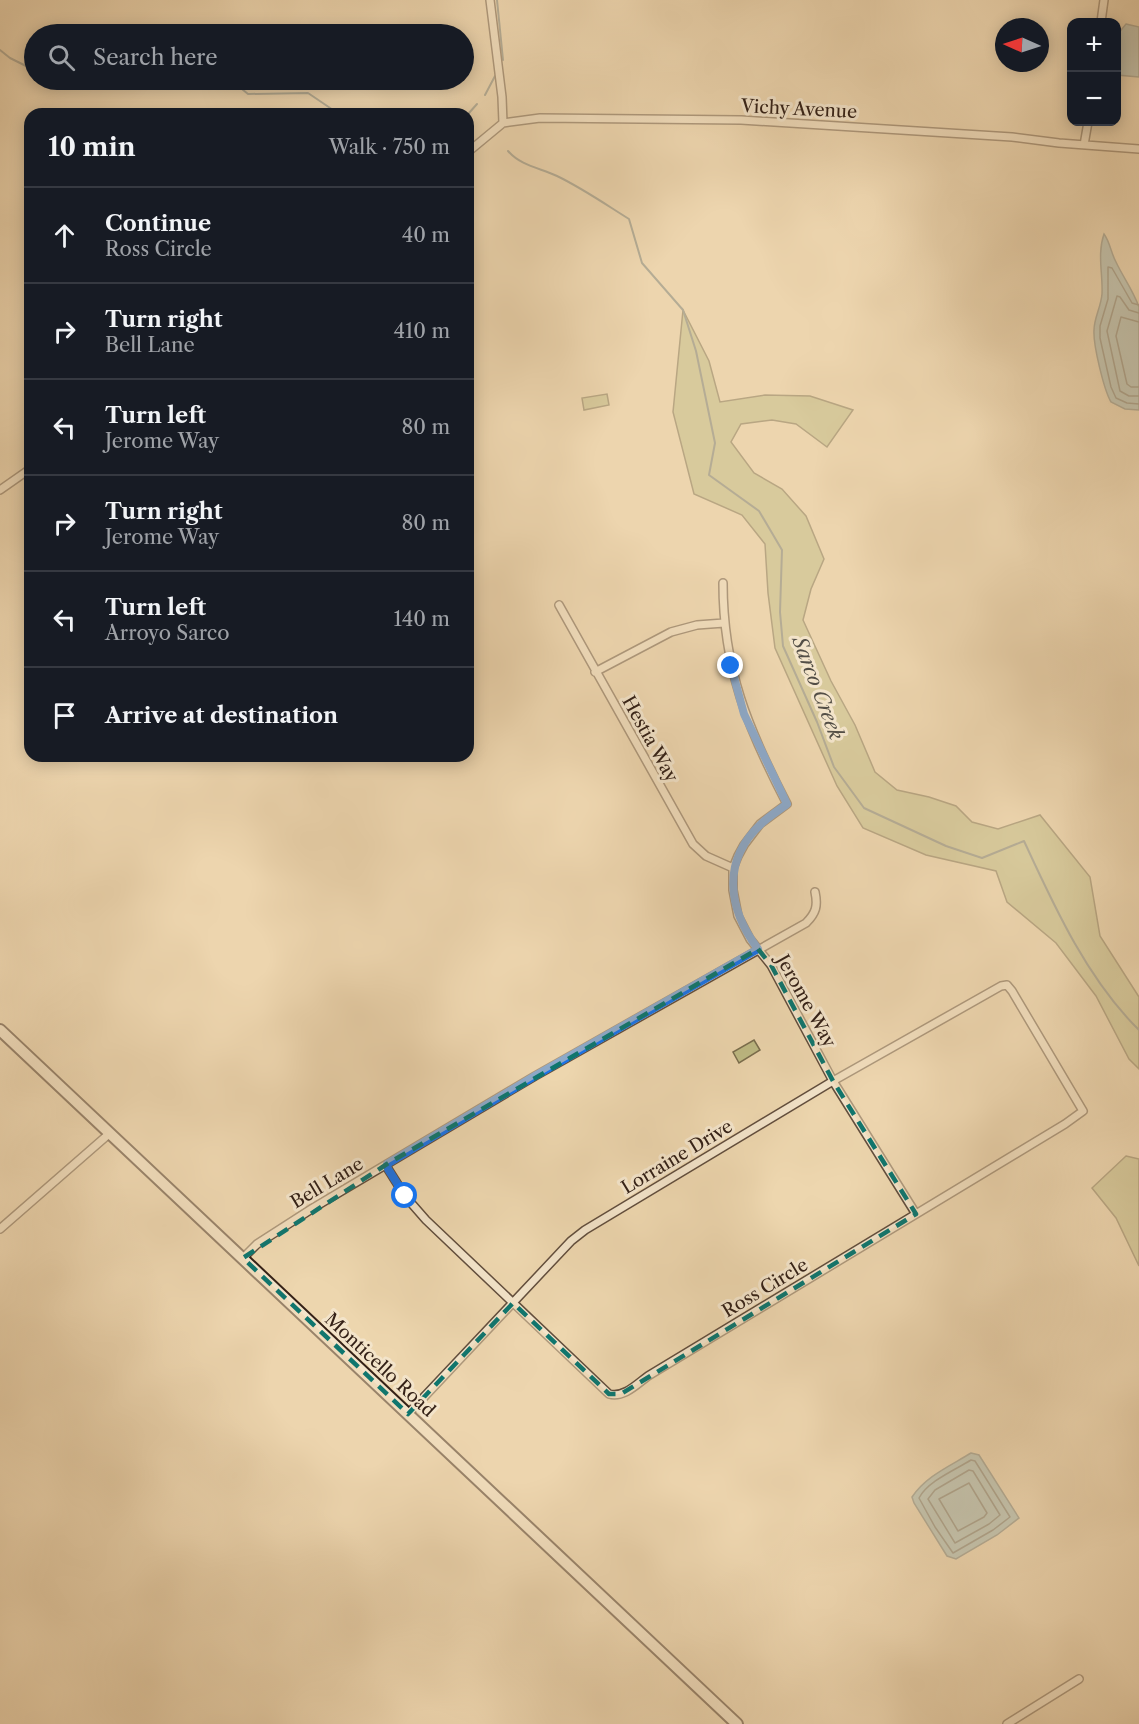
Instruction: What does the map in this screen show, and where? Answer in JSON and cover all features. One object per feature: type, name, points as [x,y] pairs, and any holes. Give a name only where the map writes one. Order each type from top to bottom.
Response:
[{"type":"main road","name":"Monticello Road","points":[[0,1030],[738,1724]]},
{"type":"street","points":[[474,147],[503,123],[490,0]]},
{"type":"street","points":[[1102,18],[1104,0]]},
{"type":"street","name":"Vichy Avenue","points":[[503,123],[540,118],[741,120],[1012,137],[1139,149]]},
{"type":"street","points":[[1084,145],[1087,126]]},
{"type":"street","points":[[0,490],[24,473]]},
{"type":"street","points":[[723,583],[724,623],[733,674],[744,714],[787,804],[760,824],[744,845],[733,868]]},
{"type":"street","name":"Hestia Way","points":[[559,605],[693,844],[706,856],[733,868]]},
{"type":"street","points":[[596,672],[671,632],[697,625],[724,623]]},
{"type":"street","name":"Jerome Way","points":[[733,868],[738,916],[758,949],[771,964],[833,1081],[916,1214]]},
{"type":"street","name":"Bell Lane","points":[[243,1258],[257,1244],[544,1070],[806,923],[813,916],[816,908],[815,892]]},
{"type":"street","name":"Lorraine Drive","points":[[408,1414],[571,1241],[593,1225],[833,1081],[1001,986],[1007,985]]},
{"type":"street","name":"Ross Circle","points":[[387,1164],[413,1207],[609,1394],[621,1394],[1083,1111],[1018,999],[1007,985]]},
{"type":"street","points":[[0,1229],[110,1133]]},
{"type":"street","points":[[1007,1724],[1079,1679]]},
{"type":"highlighted area","points":[[758,949],[771,965],[833,1081],[916,1214],[621,1394],[609,1394],[513,1303],[408,1414],[243,1258],[387,1164]]},
{"type":"shaded area","points":[[683,310],[709,361],[720,402],[765,395],[810,396],[853,410],[827,447],[796,424],[772,420],[741,424],[731,442],[754,473],[782,489],[806,516],[824,559],[811,589],[803,620],[831,681],[855,725],[875,772],[897,790],[956,806],[972,822],[998,829],[1040,815],[1090,877],[1100,936],[1139,997],[1139,1069],[1129,1059],[1096,996],[1056,943],[1007,902],[996,871],[926,855],[863,828],[837,786],[775,648],[765,544],[742,515],[694,494],[673,412]]},
{"type":"shaded area","points":[[607,394],[609,405],[584,410],[582,398]]},
{"type":"shaded area","points":[[754,1040],[760,1050],[739,1063],[733,1052]]},
{"type":"shaded area","points":[[1126,1156],[1139,1159],[1139,1266],[1116,1218],[1092,1188]]},
{"type":"water","points":[[1126,24],[1139,27],[1139,77],[1121,75],[1121,30]]},
{"type":"water","points":[[1104,234],[1139,307],[1139,410],[1125,409],[1111,402],[1097,356],[1094,330],[1102,294],[1101,256]]},
{"type":"water","points":[[971,1453],[979,1455],[1019,1518],[997,1535],[956,1559],[947,1556],[912,1497],[931,1477]]},
{"type":"waterway","points":[[497,0],[503,60]]},
{"type":"waterway","name":"Sarco Creek","points":[[0,50],[24,65]]},
{"type":"waterway","points":[[485,95],[495,76]]},
{"type":"waterway","name":"Sarco Creek","points":[[243,90],[248,94],[308,93],[330,108]]},
{"type":"waterway","points":[[473,108],[477,104]]},
{"type":"waterway","name":"Sarco Creek","points":[[508,151],[525,163],[575,186],[629,219],[642,263],[683,310],[696,351],[715,443],[709,475],[759,511],[782,550],[780,612],[783,646],[817,722],[834,767],[864,808],[946,846],[982,858],[1024,841],[1073,941],[1103,988],[1139,1030]]},
{"type":"route","points":[[405,1196],[387,1164],[535,1076],[758,949],[738,916],[733,868],[744,845],[760,824],[787,804],[744,714],[731,666]]}]
